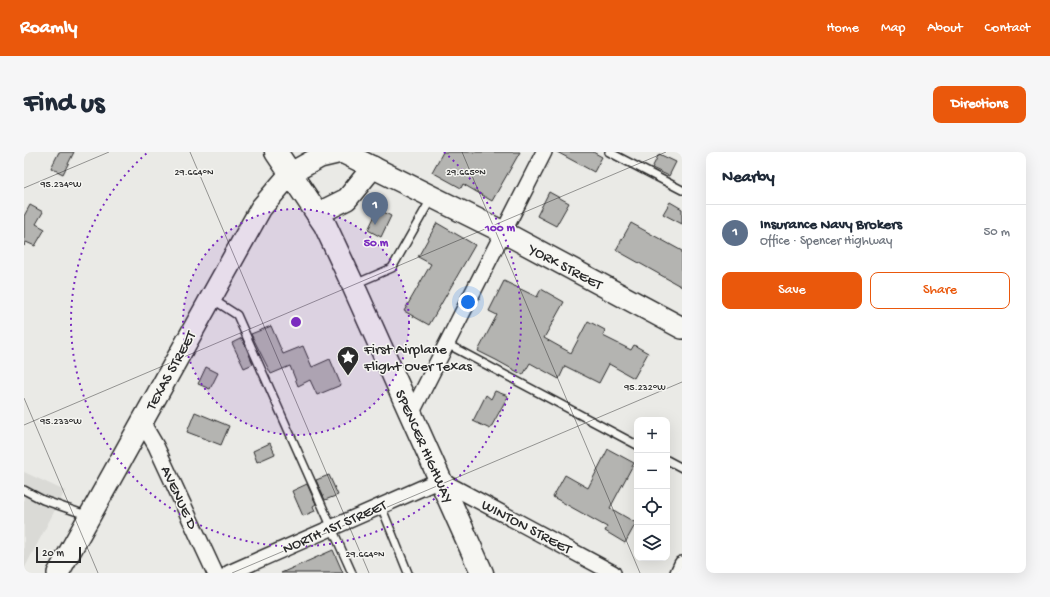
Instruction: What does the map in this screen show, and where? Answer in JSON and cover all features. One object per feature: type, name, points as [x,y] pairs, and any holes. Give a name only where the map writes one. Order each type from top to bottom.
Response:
[{"type":"main road","name":"SPENCER HIGHWAY","points":[[276,152],[325,225],[411,414],[479,571]]},
{"type":"street","points":[[286,152],[291,173]]},
{"type":"street","name":"YORK STREET","points":[[291,173],[320,157],[341,152],[503,232],[682,328]]},
{"type":"street","points":[[411,414],[544,152]]},
{"type":"street","points":[[317,214],[347,199],[373,167]]},
{"type":"street","name":"TEXAS STREET","points":[[58,573],[261,208],[291,173]]},
{"type":"street","name":"AVENUE D","points":[[142,422],[156,446],[215,573]]},
{"type":"street","name":"NORTH 1ST STREET","points":[[229,573],[440,480]]},
{"type":"street","name":"WINTON STREET","points":[[440,480],[613,573]]},
{"type":"street","points":[[678,573],[682,564]]},
{"type":"lane","points":[[609,152],[682,190]]},
{"type":"lane","points":[[353,285],[392,268],[432,197]]},
{"type":"lane","points":[[210,298],[237,315],[352,573]]},
{"type":"lane","points":[[446,344],[634,443]]},
{"type":"lane","points":[[670,462],[682,468]]},
{"type":"lane","points":[[24,490],[44,500],[89,516]]},
{"type":"lane","points":[[381,506],[408,573]]},
{"type":"shaded area","points":[[24,472],[65,491],[24,569]]},
{"type":"building","points":[[59,152],[74,152],[63,174],[51,168]]},
{"type":"building","points":[[443,152],[520,152],[492,201],[463,184],[461,188],[432,172]]},
{"type":"building","points":[[557,152],[593,152],[602,157],[594,172]]},
{"type":"building","points":[[659,154],[676,162],[669,176],[652,168]]},
{"type":"building","points":[[549,192],[569,203],[556,226],[537,216]]},
{"type":"building","points":[[670,202],[682,209],[682,224],[663,214]]},
{"type":"building","points":[[30,205],[43,212],[36,224],[45,229],[35,246],[26,242],[24,246],[24,216]]},
{"type":"building","points":[[378,209],[391,216],[381,237],[368,230]]},
{"type":"building","points":[[437,223],[475,245],[429,325],[404,311],[431,264],[418,257]]},
{"type":"building","points":[[631,223],[682,251],[682,287],[616,250]]},
{"type":"building","points":[[504,281],[537,297],[541,289],[564,302],[544,338],[571,353],[588,321],[605,330],[603,336],[631,350],[634,345],[648,353],[634,378],[609,364],[599,383],[565,366],[559,379],[530,363],[523,375],[478,351],[497,315],[489,311]]},
{"type":"building","points":[[271,326],[283,354],[303,346],[312,367],[330,359],[341,385],[317,395],[310,380],[298,386],[290,366],[271,374],[251,334]]},
{"type":"building","points":[[242,338],[253,364],[244,368],[232,343]]},
{"type":"building","points":[[206,367],[218,373],[210,389],[198,384]]},
{"type":"building","points":[[495,391],[508,396],[490,429],[473,421],[486,395],[491,399]]},
{"type":"building","points":[[195,412],[229,426],[221,445],[187,432]]},
{"type":"building","points":[[270,443],[275,454],[257,462],[253,451]]},
{"type":"building","points":[[608,449],[634,463],[610,508],[634,522],[634,527],[625,543],[605,531],[607,527],[553,497],[565,475],[588,488]]},
{"type":"building","points":[[329,475],[338,495],[325,500],[316,480]]},
{"type":"building","points":[[307,484],[316,504],[313,506],[315,511],[303,516],[292,491]]},
{"type":"building","points":[[333,550],[343,573],[281,573]]},
{"type":"place","name":"Insurance Navy Brokers","points":[[375,225]]},
{"type":"place","name":"First Airplane Flight Over Texas","points":[[348,376]]}]
